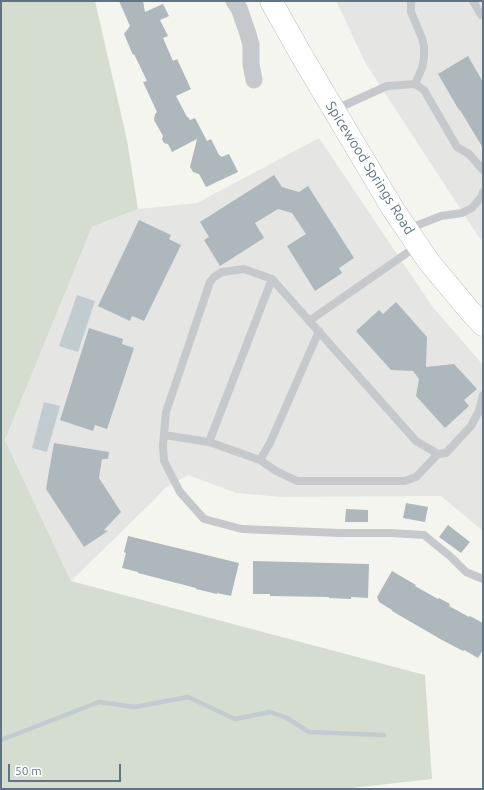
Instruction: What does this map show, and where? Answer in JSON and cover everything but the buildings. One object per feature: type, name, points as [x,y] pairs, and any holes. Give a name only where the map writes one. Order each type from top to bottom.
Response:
[{"type":"main road","name":"Spicewood Springs Road","points":[[271,1],[392,209],[429,262],[483,325]]},
{"type":"street","points":[[234,1],[239,8],[251,45],[251,64],[254,80]]},
{"type":"lane","points":[[412,1],[411,12],[422,38],[424,47],[422,68],[415,84]]},
{"type":"lane","points":[[473,1],[481,16]]},
{"type":"lane","points":[[334,110],[387,86],[415,84],[424,90],[457,147],[469,154],[483,170]]},
{"type":"lane","points":[[309,321],[413,238],[423,222],[441,216],[462,213],[472,208],[482,196],[483,192]]},
{"type":"lane","points":[[483,395],[479,410],[471,426],[446,453],[438,454],[416,441],[272,279],[244,269],[222,272],[214,277],[210,282],[166,412],[163,445],[164,461],[180,492],[204,519],[242,529],[424,535],[451,557],[466,572],[483,579]]},
{"type":"lane","points":[[209,442],[272,279]]},
{"type":"lane","points":[[260,460],[270,443],[318,331]]},
{"type":"lane","points":[[164,435],[209,442],[260,460],[276,471],[297,480],[405,481],[416,477],[438,454]]},
{"type":"shaded area","points":[[1,1],[95,1],[127,140],[138,209],[92,227],[5,440],[71,581],[425,675],[432,779],[343,789],[1,789]]},
{"type":"shaded area","points":[[336,1],[483,1],[483,241],[478,236],[366,64]]},
{"type":"shaded area","points":[[319,138],[432,306],[483,365],[483,531],[441,496],[282,497],[236,493],[188,475],[164,489],[71,581],[5,440],[92,227],[138,209],[197,203]]},
{"type":"shaded area","points":[[77,295],[95,301],[78,352],[59,346]]},
{"type":"shaded area","points":[[44,402],[60,406],[47,452],[32,448]]},
{"type":"waterway","points":[[1,740],[99,702],[135,707],[188,697],[235,719],[270,712],[287,718],[309,732],[384,735]]}]
